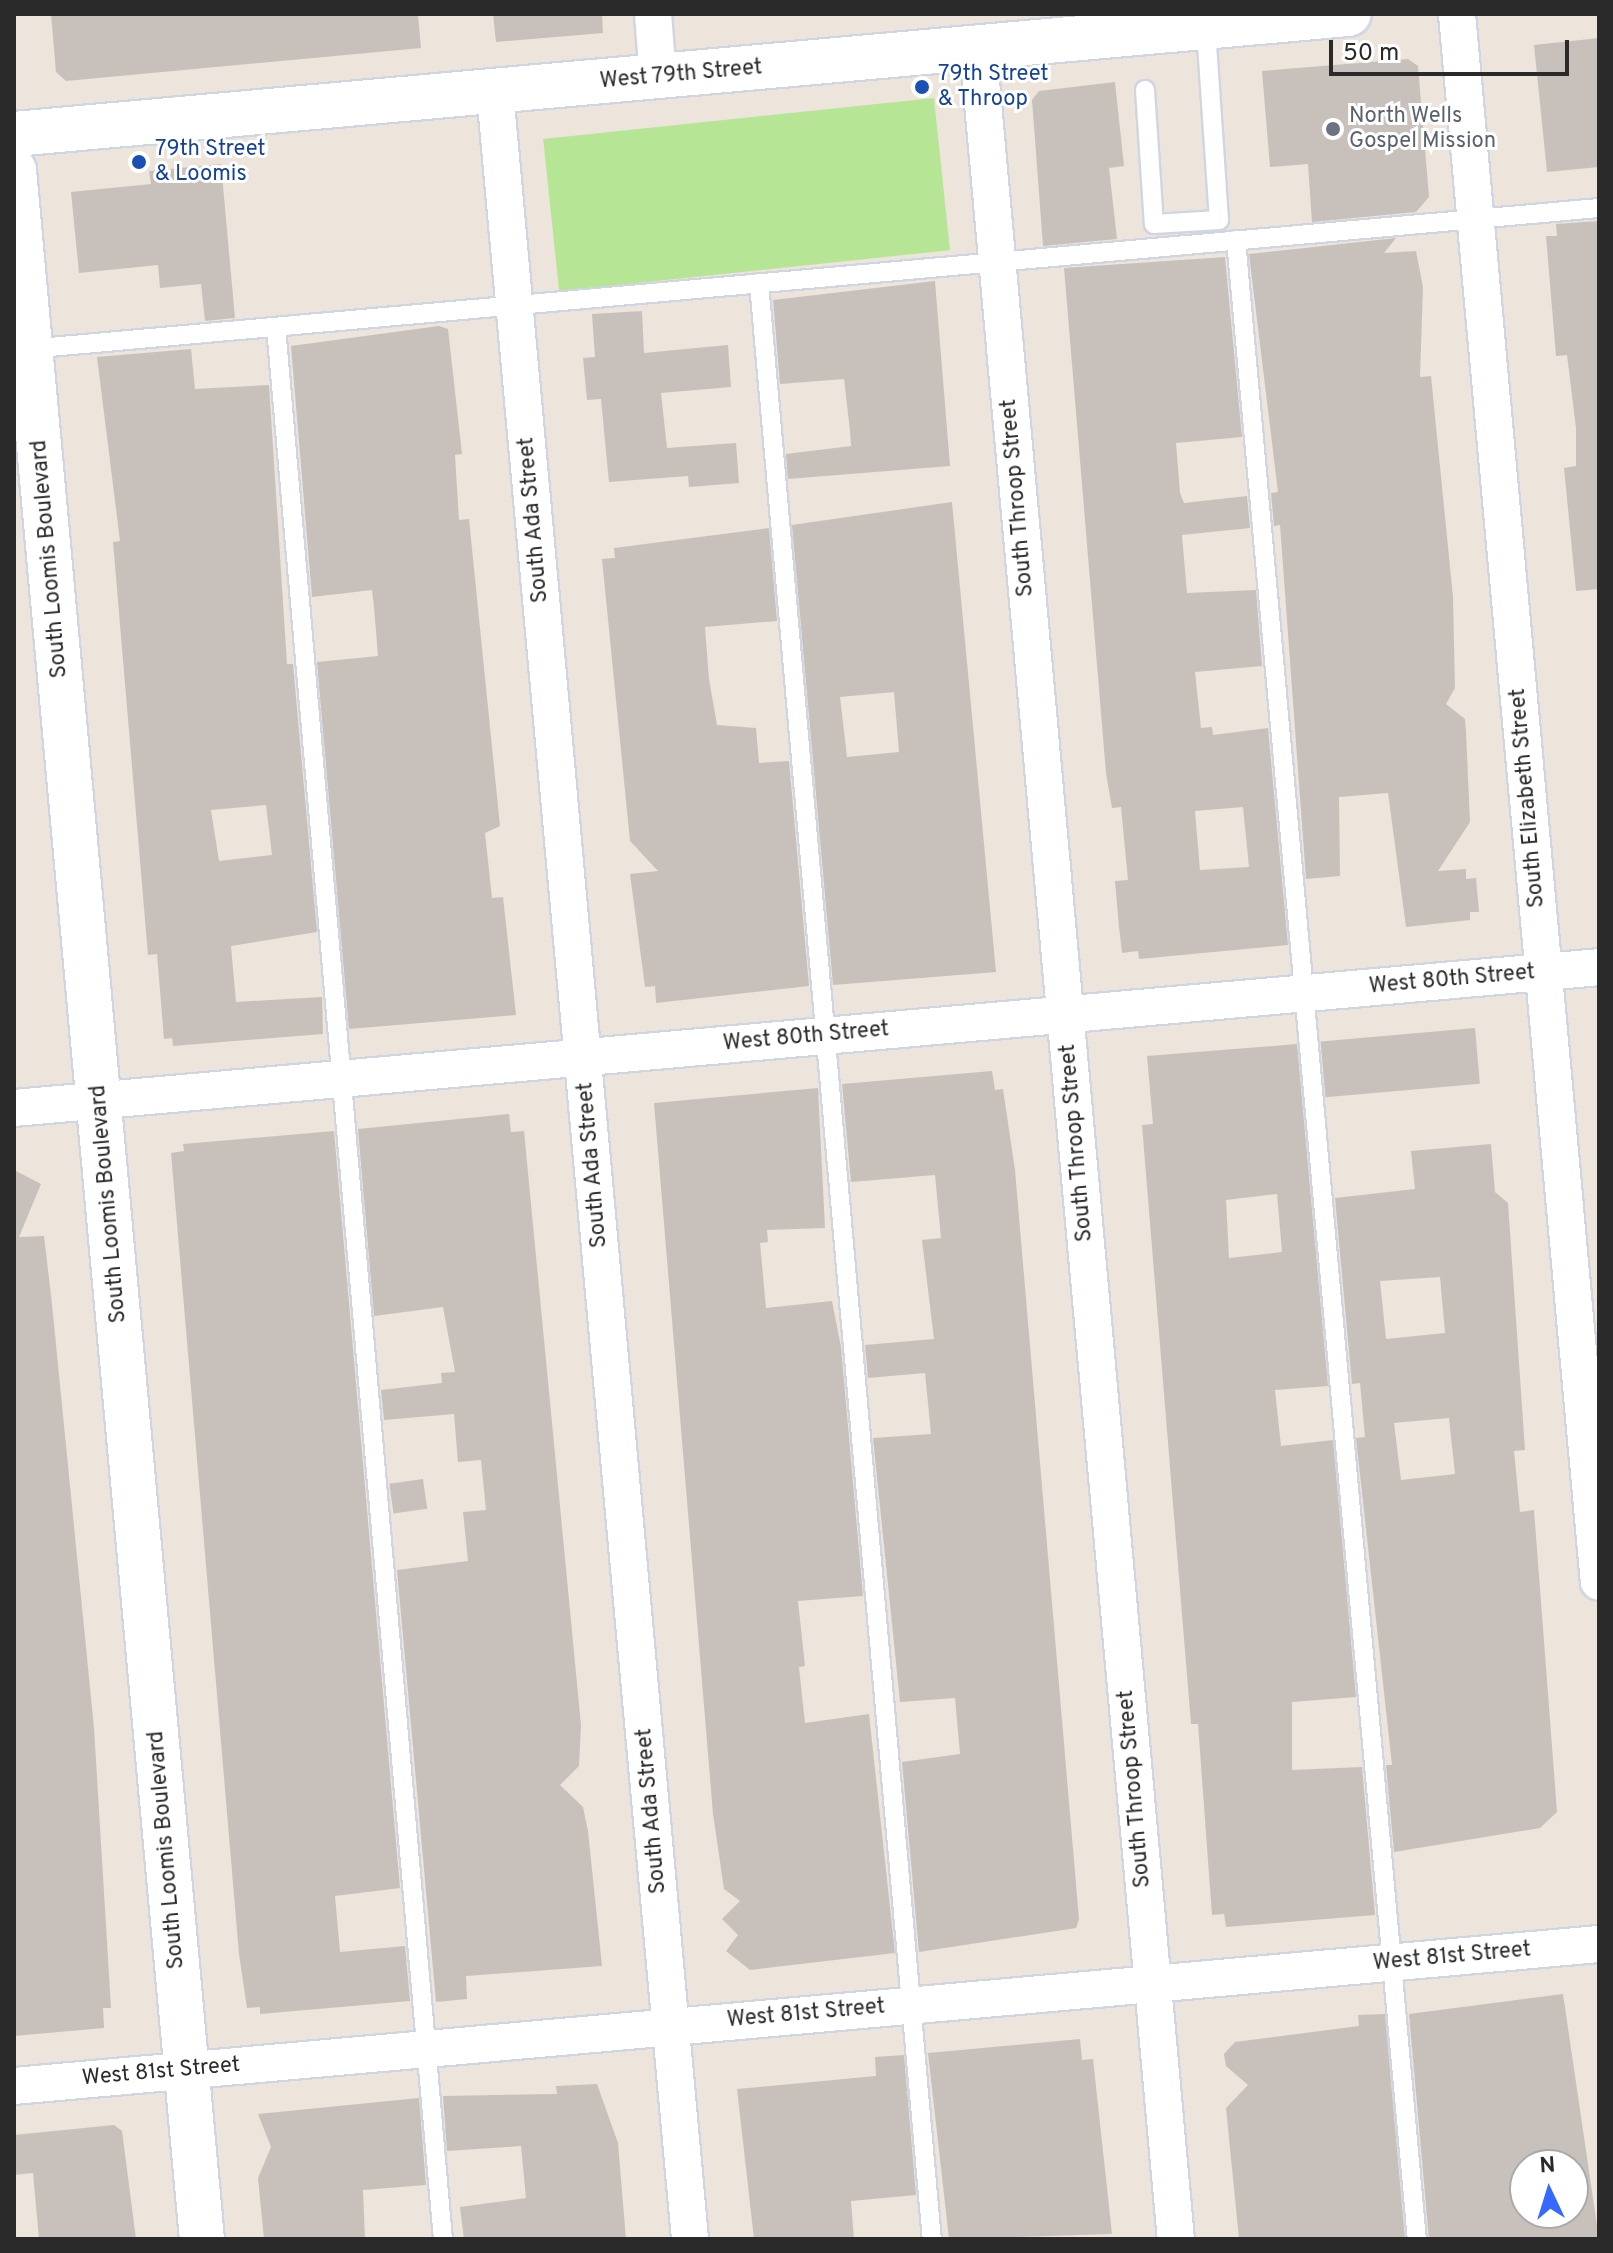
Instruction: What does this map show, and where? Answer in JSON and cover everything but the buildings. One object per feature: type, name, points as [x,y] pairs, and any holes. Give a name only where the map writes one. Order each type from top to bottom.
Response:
[{"type":"street","points":[[653,14],[658,77]]},
{"type":"street","name":"West 79th Street","points":[[14,134],[1349,14]]},
{"type":"street","name":"South Elizabeth Street","points":[[1457,14],[1599,1582]]},
{"type":"street","name":"South Throop Street","points":[[978,48],[1176,2239]]},
{"type":"street","name":"South Ada Street","points":[[495,92],[690,2239]]},
{"type":"street","name":"South Loomis Boulevard","points":[[14,170],[22,350],[100,1100],[202,2239]]},
{"type":"street","name":"West 80th Street","points":[[14,1108],[1599,967]]},
{"type":"street","name":"West 81st Street","points":[[14,2086],[1599,1944]]},
{"type":"lane","points":[[1145,90],[1154,224],[1219,220],[1206,27]]},
{"type":"lane","points":[[22,350],[1599,208]]},
{"type":"lane","points":[[1236,240],[1417,2239]]},
{"type":"lane","points":[[759,283],[823,1036],[932,2239]]},
{"type":"lane","points":[[276,327],[443,2239]]},
{"type":"green space","points":[[934,98],[950,250],[559,291],[543,139]]},
{"type":"place","name":"79th Street & Throop","points":[[922,87]]},
{"type":"place","name":"North Wells Gospel Mission","points":[[1333,129]]},
{"type":"place","name":"79th Street & Loomis","points":[[139,162]]}]
